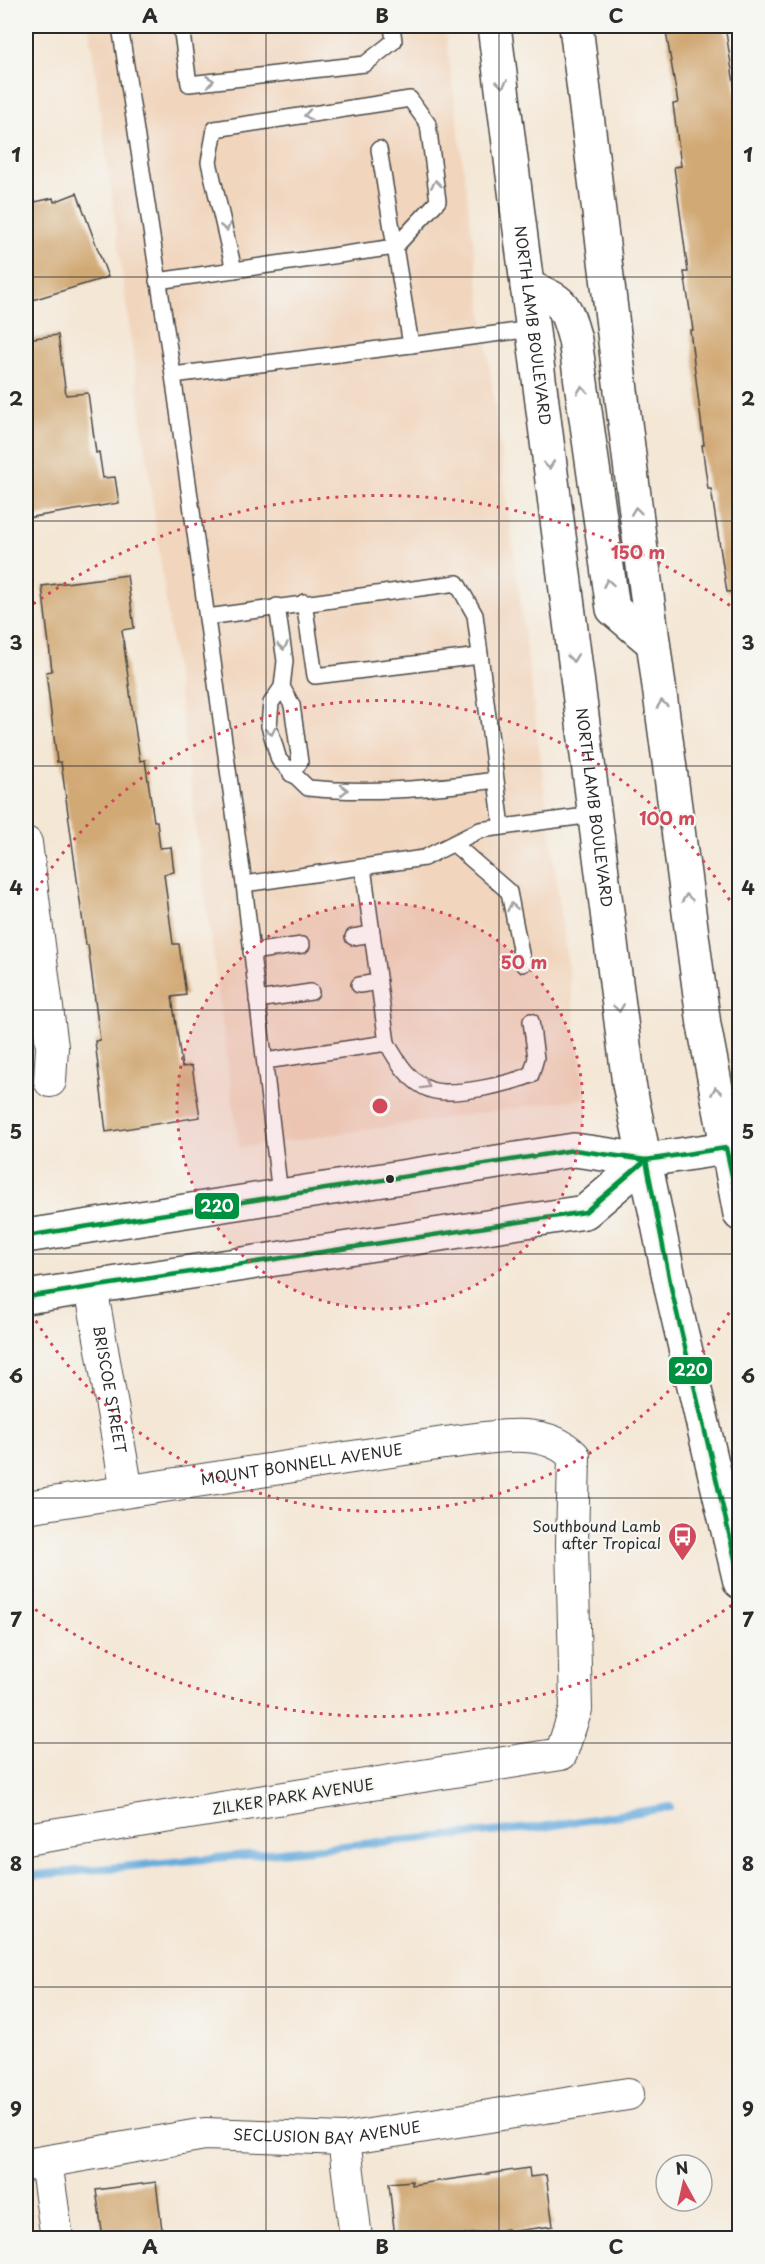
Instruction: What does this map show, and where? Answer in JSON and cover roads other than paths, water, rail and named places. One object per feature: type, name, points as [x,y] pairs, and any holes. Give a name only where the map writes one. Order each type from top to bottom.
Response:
[{"type":"main road","name":"NORTH LAMB BOULEVARD","points":[[494,26],[629,1084],[672,1292],[740,1582]]},
{"type":"main road","points":[[576,26],[653,643],[704,1025],[733,1147],[740,1214]]},
{"type":"main road","points":[[527,287],[557,298],[568,314],[575,340],[613,609],[653,643]]},
{"type":"main road","points":[[26,1236],[574,1150],[646,1160],[733,1147]]},
{"type":"main road","points":[[26,1297],[585,1212],[646,1160]]},
{"type":"street","points":[[26,843],[34,975],[52,1047],[51,1081]]},
{"type":"street","name":"BRISCOE STREET","points":[[91,1287],[127,1491]]},
{"type":"street","name":"MOUNT BONNELL AVENUE","points":[[26,1507],[444,1443],[509,1436],[544,1437],[564,1445],[574,1456],[572,1544],[576,1709],[561,1754]]},
{"type":"street","name":"ZILKER PARK AVENUE","points":[[26,1839],[561,1754]]},
{"type":"street","name":"SECLUSION BAY AVENUE","points":[[36,2163],[205,2134],[344,2139],[628,2094]]},
{"type":"street","points":[[344,2139],[356,2238]]},
{"type":"street","points":[[36,2163],[57,2238]]},
{"type":"lane","points":[[120,26],[173,375],[244,884],[280,1195]]},
{"type":"lane","points":[[181,26],[189,84],[365,64],[394,41],[392,26]]},
{"type":"lane","points":[[157,281],[234,270],[395,247],[438,201],[428,124],[410,99],[215,129],[208,162],[226,227],[234,270]]},
{"type":"lane","points":[[379,149],[411,345]]},
{"type":"lane","points":[[173,375],[532,329]]},
{"type":"lane","points":[[207,617],[457,583],[475,615],[502,827]]},
{"type":"lane","points":[[304,602],[315,676],[480,656]]},
{"type":"lane","points":[[276,606],[285,661],[282,687],[271,703],[269,726],[279,760],[308,788],[334,790],[454,786],[495,780]]},
{"type":"lane","points":[[282,687],[292,705],[300,762],[291,774]]},
{"type":"lane","points":[[244,884],[424,858],[480,830],[593,815]]},
{"type":"lane","points":[[454,844],[509,892],[523,964]]},
{"type":"lane","points":[[363,867],[387,1043],[402,1069],[430,1090],[456,1090],[512,1083],[531,1075],[536,1058],[531,1021]]},
{"type":"lane","points":[[352,937],[372,934]]},
{"type":"lane","points":[[251,952],[302,945]]},
{"type":"lane","points":[[359,985],[379,982]]},
{"type":"lane","points":[[257,1000],[310,992]]},
{"type":"lane","points":[[264,1061],[387,1043]]},
{"type":"waterway","points":[[26,1876],[542,1827],[670,1807]]},
{"type":"place","name":"Southbound Lamb after Tropical","points":[[682,1562]]}]
